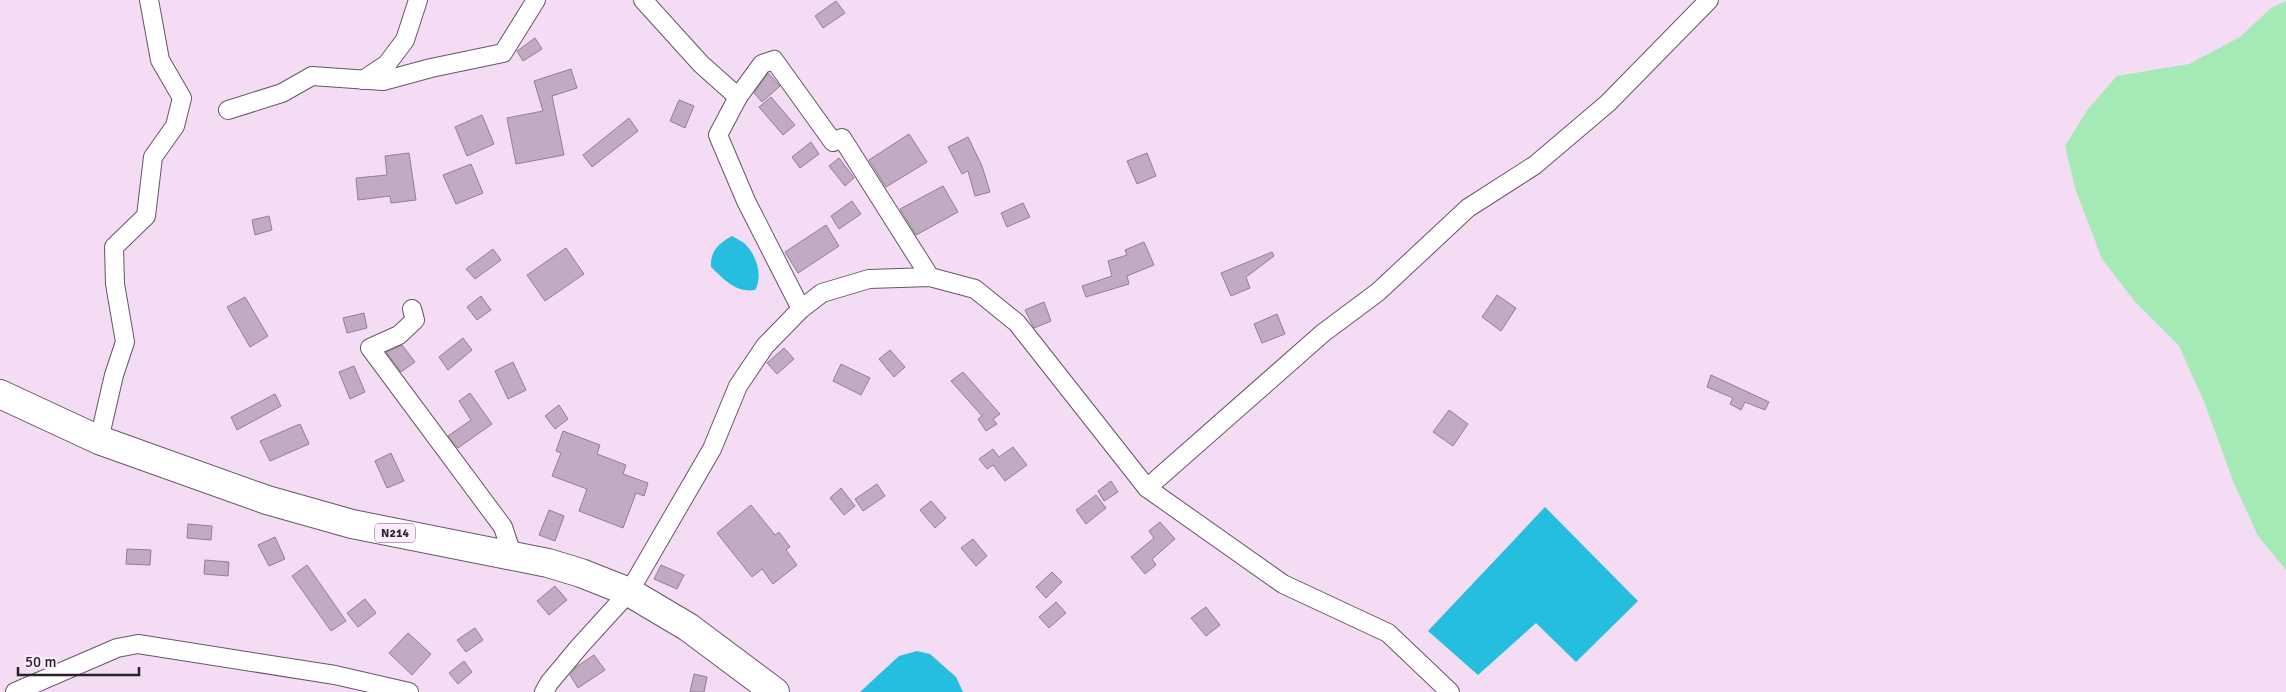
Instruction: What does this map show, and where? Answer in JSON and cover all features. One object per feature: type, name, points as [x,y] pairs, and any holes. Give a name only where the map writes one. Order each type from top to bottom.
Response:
[{"type":"highway","name":"N214","points":[[0,394],[99,440],[267,500],[352,524],[556,565],[629,592],[688,627],[775,692]]},
{"type":"street","points":[[99,440],[114,375],[125,342],[115,284],[114,247],[146,216],[153,157],[174,126],[182,98],[160,60],[149,0]]},
{"type":"street","points":[[363,80],[387,64],[405,40],[418,0]]},
{"type":"street","points":[[228,110],[282,93],[312,76],[384,81],[431,68],[503,53],[536,0]]},
{"type":"street","points":[[643,0],[701,64],[738,97]]},
{"type":"street","points":[[1147,488],[1323,333],[1378,292],[1468,208],[1535,165],[1608,103],[1709,0]]},
{"type":"street","points":[[801,309],[746,201],[718,136],[738,97],[762,64],[774,60],[834,142],[842,138],[930,277]]},
{"type":"street","points":[[544,692],[567,662],[629,592],[712,449],[738,386],[765,346],[801,309],[822,293],[869,279],[930,277],[975,289],[1017,323],[1147,488],[1283,584],[1388,634],[1450,692]]},
{"type":"street","points":[[412,309],[416,320],[400,335],[370,348],[503,527],[513,557]]},
{"type":"street","points":[[15,692],[117,648],[138,644],[335,675],[409,692]]},
{"type":"green space","points":[[2286,1],[2286,570],[2258,536],[2233,481],[2205,404],[2179,346],[2136,303],[2102,259],[2075,188],[2065,146],[2088,109],[2117,76],[2189,64],[2240,37],[2271,8]]},
{"type":"water","points":[[732,236],[745,244],[756,261],[759,279],[755,290],[742,289],[730,284],[711,267],[712,256],[716,248]]},
{"type":"water","points":[[1545,507],[1638,601],[1576,662],[1536,623],[1478,675],[1428,631]]},
{"type":"water","points":[[917,651],[930,654],[956,677],[963,692],[860,692],[899,656]]},
{"type":"building","points":[[836,1],[845,13],[823,28],[815,16]]},
{"type":"building","points":[[535,38],[542,49],[523,61],[517,51]]},
{"type":"building","points":[[571,69],[577,88],[552,96],[564,155],[516,164],[507,118],[543,111],[534,81]]},
{"type":"building","points":[[768,73],[780,86],[762,102],[754,93]]},
{"type":"building","points":[[771,97],[795,125],[783,135],[759,107]]},
{"type":"building","points":[[679,100],[694,106],[685,128],[670,121]]},
{"type":"building","points":[[482,115],[494,144],[467,156],[455,127]]},
{"type":"building","points":[[629,118],[638,131],[592,167],[583,155]]},
{"type":"building","points":[[909,134],[927,162],[886,187],[869,160]]},
{"type":"building","points":[[968,137],[982,166],[990,192],[975,196],[968,171],[962,174],[948,147]]},
{"type":"building","points":[[811,142],[819,154],[800,168],[792,157]]},
{"type":"building","points":[[409,153],[416,200],[391,203],[390,196],[358,200],[356,178],[387,175],[385,156]]},
{"type":"building","points":[[1147,153],[1156,176],[1137,184],[1127,161]]},
{"type":"building","points":[[839,158],[854,178],[845,186],[829,166]]},
{"type":"building","points":[[471,164],[483,193],[456,204],[443,175]]},
{"type":"building","points":[[943,186],[958,212],[916,235],[900,209]]},
{"type":"building","points":[[852,201],[861,214],[839,229],[831,216]]},
{"type":"building","points":[[1023,203],[1030,217],[1007,227],[1001,213]]},
{"type":"building","points":[[269,216],[272,230],[255,235],[252,220]]},
{"type":"building","points":[[826,225],[839,246],[798,273],[785,252]]},
{"type":"building","points":[[1144,242],[1154,265],[1127,276],[1129,284],[1086,297],[1082,286],[1112,276],[1108,261],[1127,255],[1125,250]]},
{"type":"building","points":[[566,248],[584,274],[545,301],[527,275]]},
{"type":"building","points":[[493,249],[501,260],[475,279],[466,269]]},
{"type":"building","points":[[1272,252],[1274,256],[1246,277],[1250,288],[1231,296],[1221,273]]},
{"type":"building","points":[[1497,295],[1516,308],[1501,331],[1482,317]]},
{"type":"building","points":[[481,296],[491,310],[477,320],[467,307]]},
{"type":"building","points":[[245,297],[268,336],[250,347],[227,307]]},
{"type":"building","points":[[1044,302],[1051,321],[1034,328],[1025,310]]},
{"type":"building","points":[[364,313],[367,328],[347,333],[343,318]]},
{"type":"building","points":[[1277,314],[1285,334],[1262,343],[1254,324]]},
{"type":"building","points":[[463,338],[472,350],[448,370],[439,357]]},
{"type":"building","points":[[402,345],[415,362],[401,372],[386,352]]},
{"type":"building","points":[[784,348],[794,359],[777,374],[767,363]]},
{"type":"building","points":[[890,350],[905,367],[894,377],[879,359]]},
{"type":"building","points":[[513,362],[526,390],[508,399],[495,371]]},
{"type":"building","points":[[841,364],[870,378],[861,395],[833,381]]},
{"type":"building","points":[[354,366],[365,392],[350,399],[339,372]]},
{"type":"building","points":[[963,372],[1000,414],[993,419],[997,424],[986,431],[978,419],[982,416],[951,381]]},
{"type":"building","points":[[1711,375],[1769,402],[1765,410],[1745,402],[1741,410],[1730,404],[1733,398],[1707,387]]},
{"type":"building","points":[[470,393],[492,424],[458,448],[448,436],[471,420],[459,401]]},
{"type":"building","points":[[275,394],[281,406],[237,430],[231,417]]},
{"type":"building","points":[[559,405],[568,419],[555,429],[545,416]]},
{"type":"building","points":[[1449,410],[1468,424],[1453,446],[1433,432]]},
{"type":"building","points":[[300,424],[309,444],[270,461],[260,441]]},
{"type":"building","points":[[563,431],[600,445],[597,454],[626,465],[623,474],[648,483],[644,496],[636,493],[623,528],[579,511],[587,489],[552,476],[561,453],[556,451]]},
{"type":"building","points":[[1013,447],[1027,465],[1005,481],[993,465],[987,469],[979,459],[993,449],[999,457]]},
{"type":"building","points":[[391,453],[404,481],[387,488],[375,461]]},
{"type":"building","points":[[1111,481],[1118,492],[1104,501],[1098,491]]},
{"type":"building","points":[[877,484],[885,496],[863,511],[855,499]]},
{"type":"building","points":[[841,488],[855,506],[844,515],[830,498]]},
{"type":"building","points":[[1096,495],[1106,508],[1086,524],[1076,510]]},
{"type":"building","points":[[931,501],[946,518],[935,528],[920,510]]},
{"type":"building","points":[[751,505],[775,535],[779,532],[790,547],[786,550],[797,565],[773,584],[762,569],[752,577],[717,533]]},
{"type":"building","points":[[549,510],[564,516],[555,541],[539,535]]},
{"type":"building","points":[[1160,522],[1175,539],[1152,559],[1156,565],[1145,574],[1131,557],[1154,538],[1149,531]]},
{"type":"building","points":[[188,524],[212,526],[211,540],[187,538]]},
{"type":"building","points":[[275,537],[285,559],[269,566],[258,545]]},
{"type":"building","points":[[973,539],[987,556],[976,566],[961,548]]},
{"type":"building","points":[[127,549],[151,550],[150,565],[126,564]]},
{"type":"building","points":[[205,560],[229,562],[228,576],[204,574]]},
{"type":"building","points":[[307,565],[346,621],[331,631],[292,576]]},
{"type":"building","points":[[661,565],[684,575],[677,589],[654,579]]},
{"type":"building","points":[[1052,572],[1062,582],[1046,598],[1036,587]]},
{"type":"building","points":[[555,586],[567,600],[549,615],[537,601]]},
{"type":"building","points":[[365,599],[376,613],[358,627],[347,613]]},
{"type":"building","points":[[1056,602],[1066,613],[1049,628],[1039,617]]},
{"type":"building","points":[[1206,607],[1220,625],[1206,636],[1191,618]]},
{"type":"building","points":[[475,628],[483,640],[466,652],[457,640]]},
{"type":"building","points":[[408,633],[431,654],[412,675],[389,653]]},
{"type":"building","points":[[594,655],[605,670],[578,688],[570,675],[576,667]]},
{"type":"building","points":[[464,661],[472,672],[458,684],[449,673]]},
{"type":"building","points":[[694,674],[707,677],[704,692],[690,692]]}]
